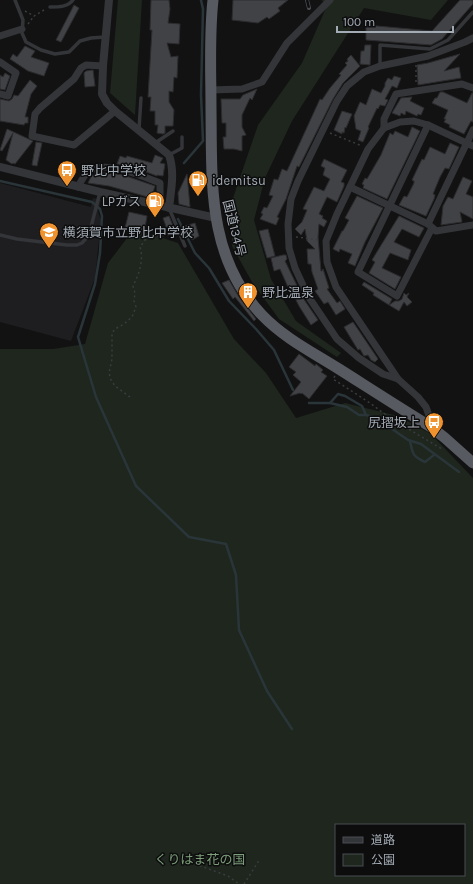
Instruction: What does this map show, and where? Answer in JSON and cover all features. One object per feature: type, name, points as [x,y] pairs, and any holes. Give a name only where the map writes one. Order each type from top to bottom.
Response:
[{"type":"highway","name":"国道134号","points":[[213,0],[210,24],[213,195],[221,240],[243,291],[262,315],[293,341],[431,427],[446,438],[473,463]]},
{"type":"street","points":[[109,0],[102,66],[102,94],[107,103],[115,111],[155,142],[169,155],[172,163],[173,175],[169,208]]},
{"type":"street","points":[[211,90],[242,89],[262,82],[287,43],[330,0]]},
{"type":"street","points":[[0,36],[22,29]]},
{"type":"street","points":[[398,379],[383,374],[359,358],[337,338],[308,296],[295,268],[288,248],[288,224],[291,199],[323,129],[347,86],[364,72],[380,66],[434,54],[473,38]]},
{"type":"street","points":[[0,62],[16,73],[8,96],[0,94]]},
{"type":"street","points":[[102,66],[86,65],[81,68],[74,79],[40,108],[35,114],[32,136],[74,145],[115,111]]},
{"type":"street","points":[[384,128],[384,119],[396,94],[462,84],[473,88]]},
{"type":"street","points":[[431,427],[431,421],[426,407],[418,397],[398,379],[336,288],[326,262],[326,241],[368,149],[384,128],[400,122],[414,121],[428,125],[470,145]]},
{"type":"street","points":[[428,125],[358,272],[397,296],[470,145],[473,130]]},
{"type":"street","points":[[0,167],[78,187],[216,218]]},
{"type":"street","points":[[78,187],[83,177],[89,172],[101,167],[110,168],[138,175],[160,183],[160,206]]},
{"type":"street","points":[[350,187],[430,226],[436,231],[473,225]]},
{"type":"lane","points":[[16,0],[23,20],[22,33],[26,42],[41,50],[55,54],[69,52],[80,41],[105,37]]},
{"type":"lane","points":[[50,8],[66,5],[73,0]]},
{"type":"lane","points":[[380,66],[380,45],[430,49],[448,40],[473,12]]},
{"type":"lane","points":[[139,129],[141,98]]},
{"type":"lane","points":[[155,142],[173,131]]},
{"type":"lane","points":[[169,155],[182,148],[182,137]]},
{"type":"lane","points":[[0,235],[77,245],[82,243],[89,235],[100,192]]},
{"type":"lane","points":[[169,208],[185,246]]},
{"type":"path","points":[[18,8],[34,16],[44,10]]},
{"type":"path","points":[[416,59],[416,91]]},
{"type":"path","points":[[323,129],[368,149]]},
{"type":"path","points":[[130,397],[115,386],[110,380],[109,372],[112,359],[112,333],[115,329],[132,317],[136,307],[133,286],[139,274],[142,255],[140,247],[148,236],[180,234]]},
{"type":"path","points":[[288,236],[326,241]]},
{"type":"path","points":[[339,369],[333,380],[370,403],[390,418],[444,450]]},
{"type":"path","points":[[244,884],[260,859]]},
{"type":"path","points":[[195,864],[228,876],[238,884]]},
{"type":"shaded area","name":"横須賀市立野比中学校","points":[[0,183],[91,207],[93,198],[101,200],[98,212],[101,220],[95,278],[71,341],[0,322]]},
{"type":"green space","points":[[118,0],[142,0],[135,115],[110,93]]},
{"type":"green space","points":[[322,0],[448,0],[431,20],[364,8],[292,121],[265,178],[254,220],[271,279],[296,321],[341,353],[337,357],[279,319],[252,282],[232,246],[232,201],[258,125],[302,63],[326,8]]},
{"type":"green space","name":"くりはま花の国","points":[[134,229],[178,243],[234,339],[266,373],[296,418],[345,403],[398,416],[431,434],[473,478],[473,884],[0,884],[0,349],[53,349],[85,344],[108,263]]},
{"type":"building","points":[[151,0],[169,0],[170,9],[168,23],[180,24],[179,44],[167,43],[171,57],[178,56],[177,78],[174,77],[173,92],[169,91],[169,102],[174,110],[173,126],[165,126],[165,133],[163,134],[157,133],[158,125],[155,125],[155,111],[150,111],[151,97],[148,97],[152,30],[150,30]]},
{"type":"building","points":[[233,0],[288,0],[278,8],[280,11],[269,19],[267,17],[258,23],[232,20]]},
{"type":"building","points":[[460,0],[473,0],[473,4],[442,39],[431,45],[366,40],[366,25],[432,31]]},
{"type":"building","points":[[74,5],[79,8],[61,42],[56,40]]},
{"type":"building","points":[[365,45],[371,45],[370,65],[360,64],[361,51],[364,51]]},
{"type":"building","points":[[25,46],[35,51],[31,57],[49,63],[44,76],[28,71],[10,59],[13,54],[17,57]]},
{"type":"building","points":[[460,54],[444,71],[459,67],[461,78],[418,85],[417,65]]},
{"type":"building","points":[[351,55],[360,66],[343,83],[333,99],[299,167],[297,166],[286,199],[277,217],[279,218],[276,225],[260,219],[263,214],[261,213],[264,207],[267,208],[273,196],[269,195],[274,179],[278,180],[282,169],[287,171],[320,99],[322,100],[341,75],[339,74],[347,65],[345,63]]},
{"type":"building","points":[[93,70],[95,86],[85,87],[84,73],[86,71]]},
{"type":"building","points":[[5,73],[10,76],[5,90],[0,89],[0,75],[3,77]]},
{"type":"building","points":[[394,76],[401,78],[397,88],[392,86],[385,99],[388,100],[385,106],[380,105],[378,109],[377,108],[363,142],[358,140],[361,131],[356,129],[354,116],[360,102],[366,105],[372,89],[381,93],[388,78],[392,80]]},
{"type":"building","points":[[30,80],[37,86],[31,94],[25,117],[28,117],[28,123],[25,123],[24,125],[0,121],[0,99],[9,101],[14,95],[18,96]]},
{"type":"building","points":[[257,89],[252,100],[250,98],[242,115],[242,127],[246,135],[242,136],[242,151],[224,149],[223,137],[226,137],[226,123],[222,123],[221,99],[240,99],[243,95]]},
{"type":"building","points":[[440,92],[467,103],[473,93],[473,122],[471,121],[464,134],[449,127],[450,125],[444,122],[448,110],[432,103]]},
{"type":"building","points":[[412,97],[410,101],[424,108],[421,115],[418,114],[417,116],[406,111],[405,115],[401,113],[400,116],[392,113],[401,98]]},
{"type":"building","points":[[342,111],[352,114],[346,128],[345,127],[344,133],[342,132],[342,134],[334,130]]},
{"type":"building","points":[[412,127],[420,131],[387,199],[363,188],[364,185],[362,184],[365,178],[367,179],[381,155],[390,133],[393,135],[395,131],[408,137]]},
{"type":"building","points":[[7,129],[33,141],[15,164],[12,164],[6,160],[13,133],[2,151],[0,150]]},
{"type":"building","points":[[36,142],[42,143],[37,166],[32,165]]},
{"type":"building","points":[[450,143],[459,147],[449,169],[445,168],[440,177],[433,194],[435,195],[434,199],[426,216],[399,205],[404,196],[407,197],[414,183],[412,180],[422,159],[424,160],[430,147],[445,154]]},
{"type":"building","points":[[155,155],[163,158],[160,163],[165,164],[163,176],[157,176],[136,168],[117,164],[120,156],[126,158],[127,156],[152,163]]},
{"type":"building","points":[[324,159],[347,170],[341,182],[344,183],[344,186],[337,202],[327,197],[319,214],[327,221],[324,227],[319,224],[318,237],[321,271],[323,269],[329,288],[327,289],[337,303],[340,301],[345,309],[336,315],[328,302],[324,304],[315,291],[318,289],[311,264],[308,264],[307,249],[315,249],[307,241],[305,229],[301,235],[295,229],[302,222],[307,210],[303,209],[314,187],[324,191],[330,179],[323,175],[325,168],[321,166]]},
{"type":"building","points":[[105,172],[123,175],[155,186],[153,192],[155,192],[155,199],[109,186],[88,183],[92,175],[98,175],[99,173]]},
{"type":"building","points":[[187,174],[190,207],[179,204],[178,193]]},
{"type":"building","points":[[463,177],[472,181],[466,194],[473,197],[473,219],[460,212],[462,222],[441,225],[443,206],[448,197],[453,199]]},
{"type":"building","points":[[357,196],[383,208],[365,242],[355,266],[348,263],[352,254],[340,249],[339,252],[333,249],[349,220],[345,218]]},
{"type":"building","points":[[129,212],[147,216],[144,233],[135,231],[134,234],[128,232],[128,229],[125,228]]},
{"type":"building","points":[[169,216],[176,233],[171,234],[170,231],[168,232],[163,218]]},
{"type":"building","points":[[399,216],[424,228],[419,237],[402,229],[394,242],[411,250],[408,260],[390,253],[382,268],[401,277],[395,289],[369,273],[375,262],[372,260]]},
{"type":"building","points":[[195,223],[199,236],[192,240],[185,226]]},
{"type":"building","points":[[268,229],[275,256],[267,258],[259,231]]},
{"type":"building","points":[[286,255],[287,259],[285,261],[303,298],[318,320],[311,325],[289,286],[288,287],[280,269],[274,271],[271,258]]},
{"type":"building","points":[[229,280],[239,297],[256,319],[254,321],[235,297],[233,299],[222,283]]},
{"type":"building","points":[[364,282],[392,299],[389,305],[373,295],[374,293],[362,285]]},
{"type":"building","points":[[404,293],[406,295],[409,293],[407,297],[412,302],[407,306],[404,302],[399,311],[389,305],[402,299]]},
{"type":"building","points":[[353,322],[378,359],[375,362],[371,360],[368,355],[364,356],[360,349],[358,350],[344,327]]},
{"type":"building","points":[[299,354],[315,366],[316,364],[323,370],[321,372],[327,376],[309,399],[302,393],[290,396],[301,382],[293,375],[296,372],[289,367]]},
{"type":"waterway","points":[[184,163],[203,141],[201,95],[203,9],[201,0]]},
{"type":"waterway","points":[[0,181],[92,202],[100,209],[102,216],[100,253],[95,284],[78,337],[96,397],[136,486],[189,537],[226,544],[236,575],[239,630],[267,691],[292,729]]},
{"type":"waterway","points":[[178,219],[195,253],[209,268],[229,301],[274,350],[293,390]]},
{"type":"waterway","points":[[309,403],[330,403],[338,394],[345,396],[362,406],[366,415],[376,418],[408,440],[421,444],[459,472]]},
{"type":"waterway","points":[[330,403],[347,407],[359,415],[366,415]]},
{"type":"waterway","points":[[410,441],[415,456],[421,460],[425,462],[434,455]]},
{"type":"railway","points":[[307,0],[309,8]]},
{"type":"place","name":"野比中学校","points":[[67,187]]},
{"type":"place","name":"idemitsu","points":[[198,197]]},
{"type":"place","name":"LPガス","points":[[155,218]]},
{"type":"place","name":"横須賀市立野比中学校","points":[[49,249]]},
{"type":"place","name":"野比温泉","points":[[248,309]]},
{"type":"place","name":"尻摺坂上","points":[[434,439]]}]
